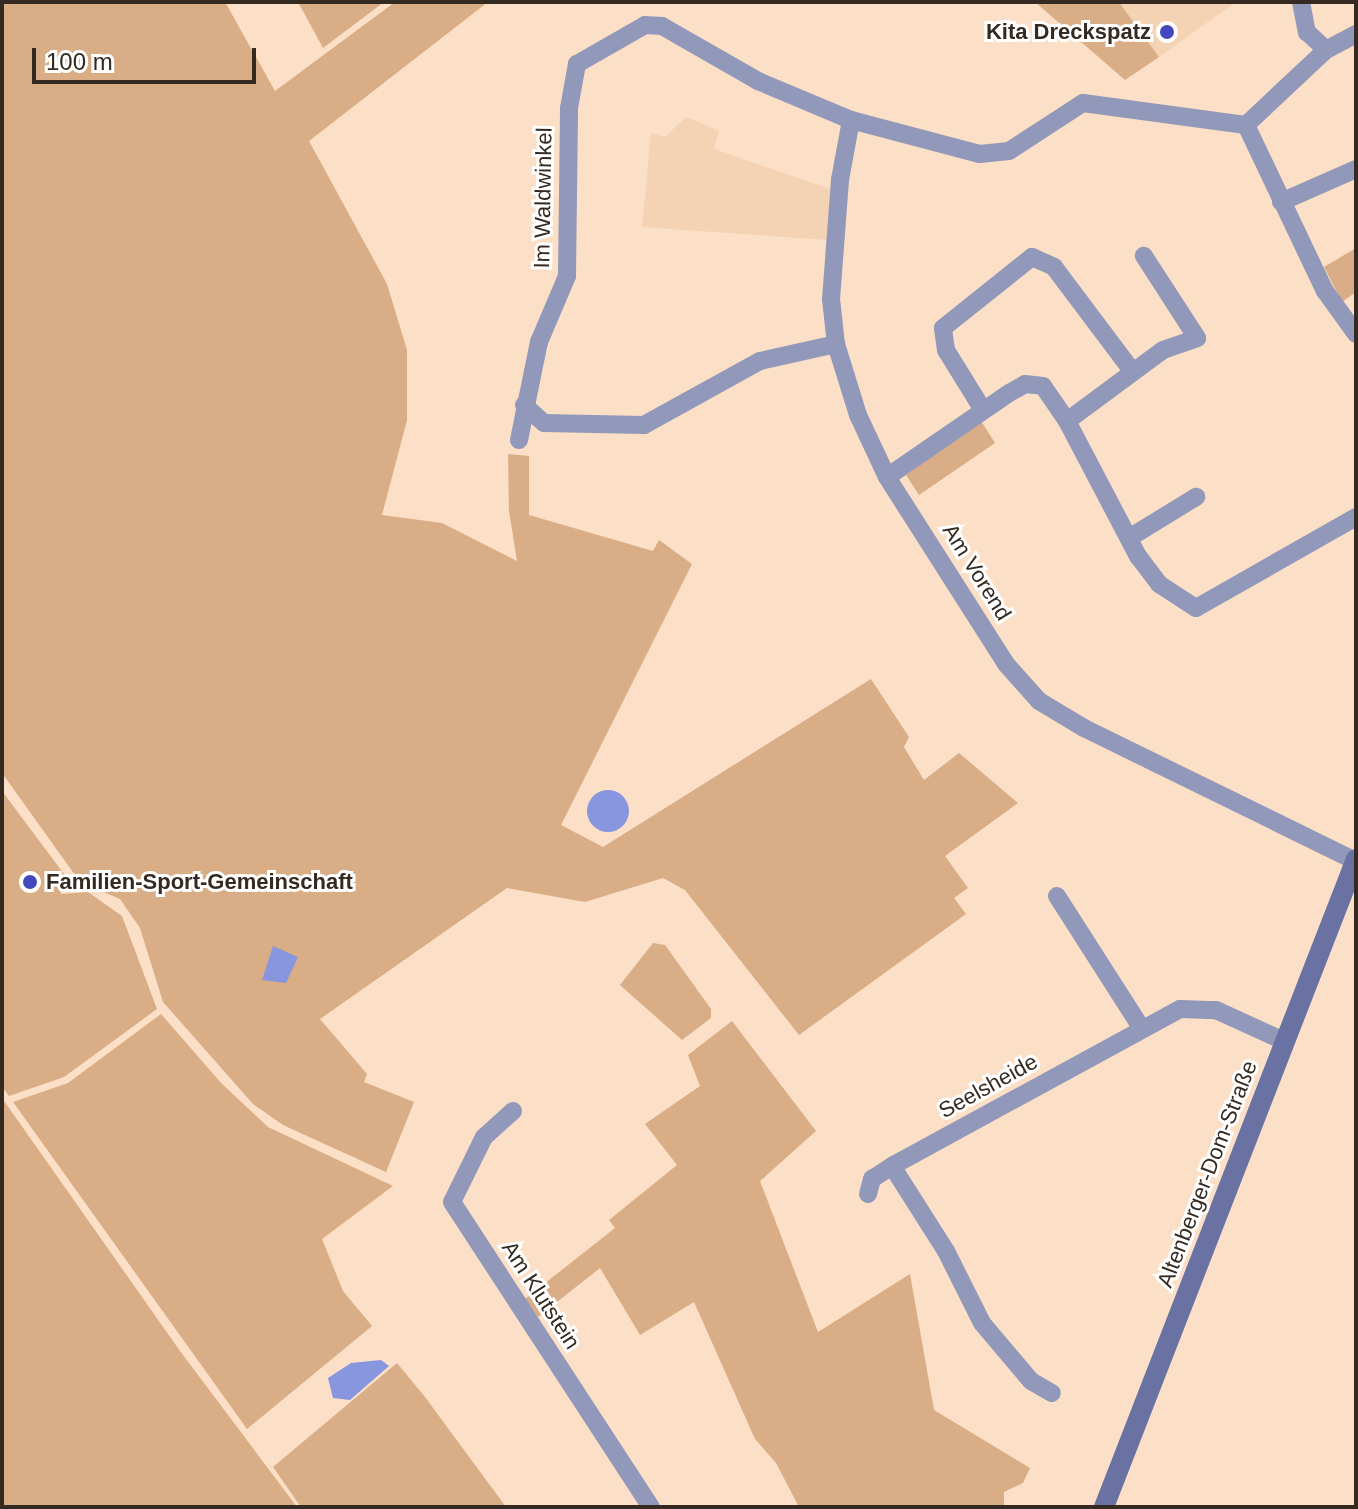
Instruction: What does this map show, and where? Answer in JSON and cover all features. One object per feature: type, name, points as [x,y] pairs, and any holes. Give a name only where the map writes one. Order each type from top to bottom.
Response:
[{"type":"main road","name":"Altenberger-Dom-Straße","points":[[1104,1507],[1356,860]]},
{"type":"street","points":[[1301,2],[1307,32],[1326,50]]},
{"type":"street","name":"Im Waldwinkel","points":[[519,440],[539,342],[567,276],[569,108],[577,64],[606,52],[645,25],[662,26],[758,81],[851,120]]},
{"type":"street","points":[[1246,125],[1326,50],[1356,34]]},
{"type":"street","points":[[851,120],[991,156],[1009,151],[1083,103],[1246,125]]},
{"type":"street","name":"Am Vorend","points":[[851,120],[840,180],[833,267],[836,344],[858,415],[887,477],[1006,664],[1039,701],[1145,762],[1356,860]]},
{"type":"street","points":[[1246,125],[1325,291],[1356,334]]},
{"type":"street","points":[[1281,202],[1356,169]]},
{"type":"street","points":[[1067,421],[1163,350],[1197,338],[1144,256]]},
{"type":"street","points":[[983,410],[946,350],[943,328],[1032,257],[1054,267],[1132,371]]},
{"type":"street","points":[[524,405],[544,423],[644,425],[760,361],[836,344]]},
{"type":"street","points":[[887,477],[1025,384],[1043,386],[1067,421],[1129,538],[1159,584],[1185,605],[1206,606],[1236,583],[1356,517]]},
{"type":"street","points":[[1129,538],[1196,497]]},
{"type":"street","points":[[1057,896],[1142,1029]]},
{"type":"street","name":"Seelsheide","points":[[868,1194],[872,1179],[892,1166],[1180,1009],[1205,1007],[1284,1041]]},
{"type":"street","name":"Am Klutstein","points":[[513,1111],[484,1137],[452,1202],[651,1507]]},
{"type":"street","points":[[892,1166],[946,1251],[982,1323],[1025,1374],[1052,1393]]},
{"type":"shaded area","points":[[2,2],[225,2],[275,91],[395,2],[488,2],[309,141],[387,284],[407,350],[407,420],[382,515],[442,523],[517,561],[509,511],[508,454],[529,456],[529,515],[653,551],[659,540],[692,564],[561,825],[603,847],[871,679],[909,737],[904,747],[924,780],[959,753],[1018,803],[945,856],[968,888],[954,898],[966,914],[799,1035],[685,890],[663,878],[585,902],[507,888],[320,1019],[367,1074],[364,1082],[414,1102],[386,1172],[283,1125],[253,1104],[163,1002],[140,928],[120,899],[80,882],[2,773]]},
{"type":"shaded area","points":[[298,2],[384,2],[323,48]]},
{"type":"shaded area","points":[[1035,2],[1119,2],[1159,57],[1125,80]]},
{"type":"shaded area","name":"Kita Dreckspatz","points":[[1119,2],[1236,2],[1159,57]]},
{"type":"shaded area","points":[[686,117],[719,131],[714,149],[833,190],[828,240],[642,227],[651,133],[665,137]]},
{"type":"shaded area","points":[[1356,248],[1356,292],[1342,302],[1324,267]]},
{"type":"shaded area","points":[[981,421],[995,443],[919,495],[906,475]]},
{"type":"shaded area","points":[[2,791],[70,882],[59,886],[61,894],[88,892],[122,916],[157,1009],[64,1077],[9,1096],[2,1087]]},
{"type":"shaded area","points":[[653,943],[665,945],[711,1009],[711,1018],[682,1040],[620,985]]},
{"type":"shaded area","points":[[161,1014],[222,1084],[268,1127],[393,1186],[322,1239],[343,1291],[372,1326],[247,1429],[13,1102],[68,1083]]},
{"type":"shaded area","points":[[732,1021],[816,1131],[760,1181],[818,1332],[910,1274],[934,1410],[1030,1468],[1023,1483],[1004,1492],[1004,1507],[799,1507],[776,1463],[755,1439],[694,1302],[640,1335],[600,1268],[538,1317],[525,1299],[615,1228],[609,1220],[677,1165],[645,1124],[700,1086],[688,1055]]},
{"type":"shaded area","points":[[2,1098],[180,1351],[297,1507],[2,1507]]},
{"type":"shaded area","points":[[397,1363],[506,1507],[301,1507],[273,1467]]},
{"type":"water","points":[[608,790],[623,796],[629,811],[623,826],[608,832],[593,826],[587,811],[593,796]]},
{"type":"water","points":[[273,946],[298,957],[286,983],[262,980]]},
{"type":"water","points":[[381,1360],[389,1366],[350,1400],[333,1398],[328,1378],[351,1363]]},
{"type":"place","name":"Kita Dreckspatz","points":[[1167,32]]},
{"type":"place","name":"Familien-Sport-Gemeinschaft","points":[[30,882]]}]
